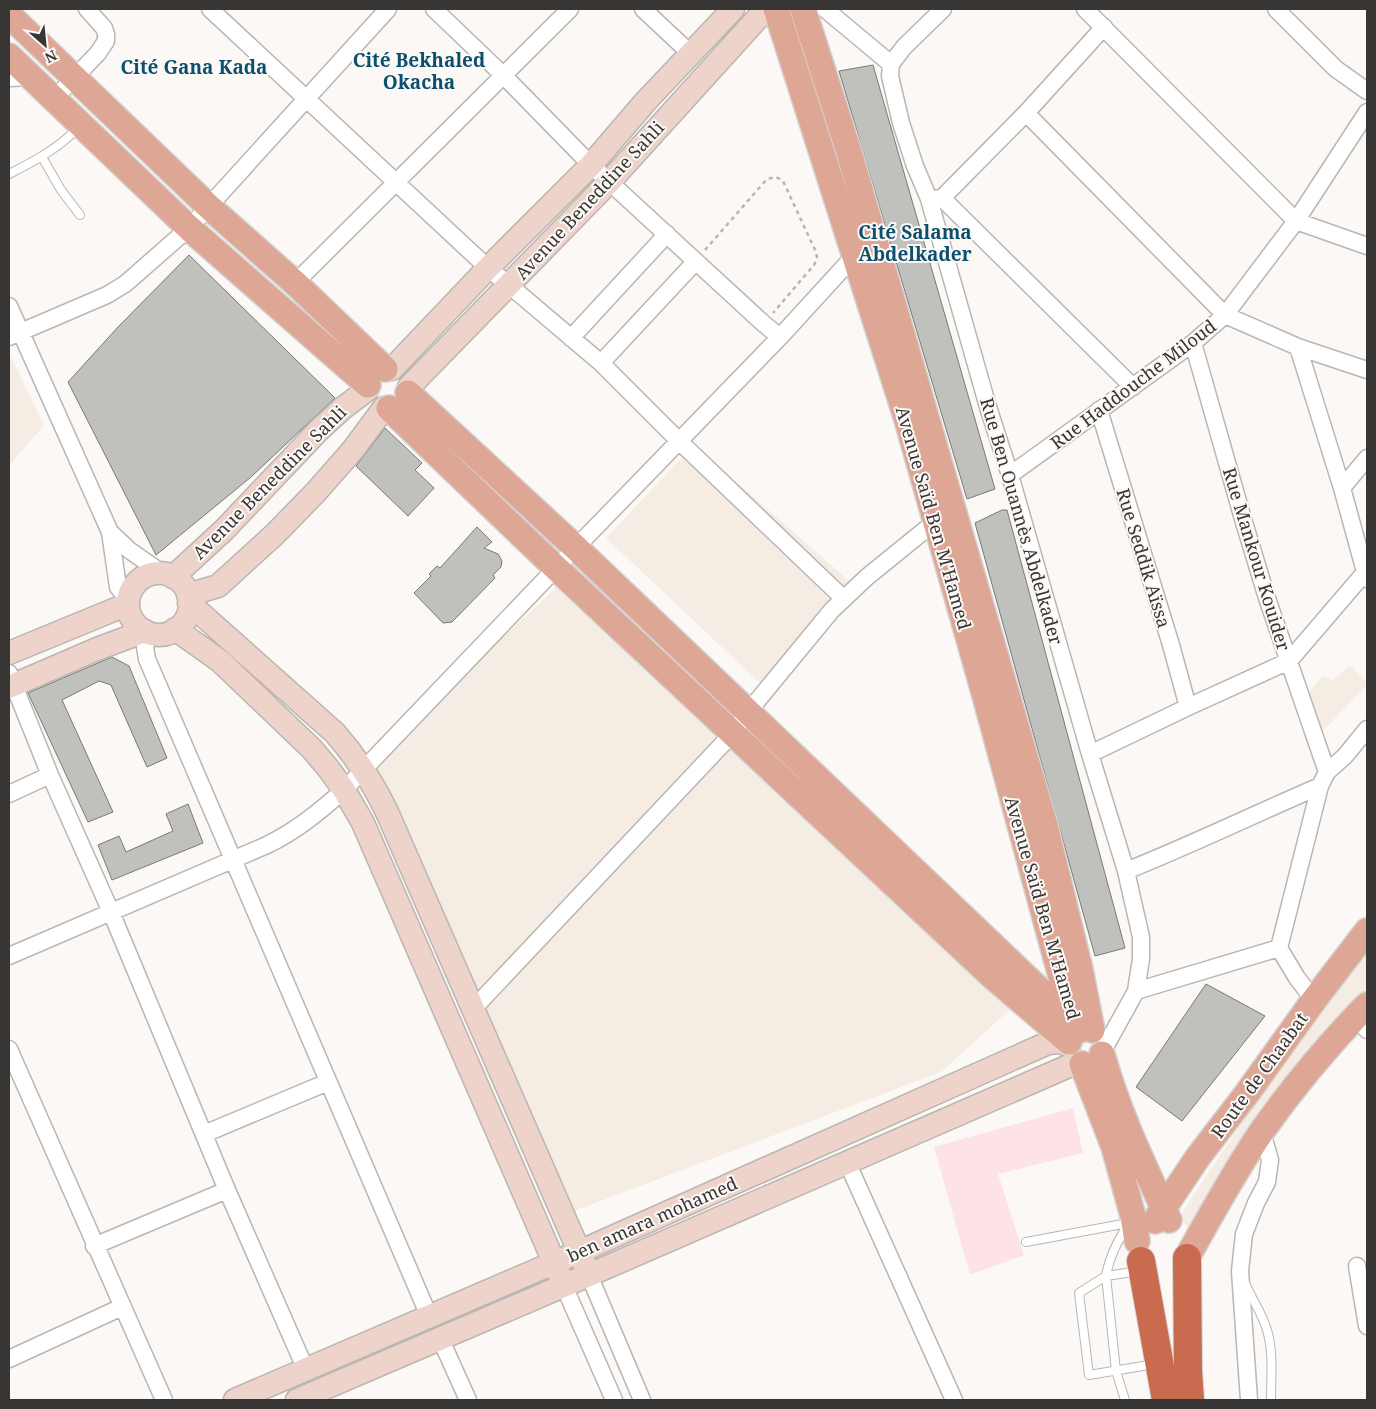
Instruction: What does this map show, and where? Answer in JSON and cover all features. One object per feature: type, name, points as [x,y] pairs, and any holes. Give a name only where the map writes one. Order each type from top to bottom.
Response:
[{"type":"highway","points":[[1146,1233],[1159,1363],[1166,1400]]},
{"type":"highway","points":[[1188,1255],[1188,1371],[1190,1400]]},
{"type":"main road","name":"Avenue Saïd Ben M'Hamed","points":[[776,9],[850,236],[854,256],[907,420],[1066,995],[1114,1147],[1146,1233]]},
{"type":"main road","name":"Avenue Saïd Ben M'Hamed","points":[[812,12],[846,143],[1044,822],[1080,969],[1083,1045],[1115,1095],[1148,1174],[1146,1233]]},
{"type":"main road","points":[[9,15],[208,206],[295,283],[378,378]]},
{"type":"main road","points":[[9,56],[20,78],[54,99],[189,228],[378,378]]},
{"type":"main road","points":[[398,370],[407,380],[397,399],[378,405],[373,401],[378,378],[398,370]]},
{"type":"main road","points":[[397,399],[556,568],[733,734],[926,898]]},
{"type":"main road","points":[[397,399],[576,548],[748,712],[926,898],[992,976],[1083,1045]]},
{"type":"main road","name":"Route de Chaabat","points":[[1146,1233],[1198,1157],[1367,931]]},
{"type":"main road","name":"Route de Chaabat","points":[[1188,1255],[1262,1132],[1306,1074],[1364,1017]]},
{"type":"main road","points":[[1148,1174],[1159,1174],[1180,1168],[1198,1157]]},
{"type":"main road","points":[[1176,1222],[1186,1232],[1189,1238],[1188,1255],[1178,1268],[1165,1273],[1151,1270],[1146,1233],[1176,1222]]},
{"type":"street","points":[[54,99],[98,53],[106,40],[104,28],[87,9]]},
{"type":"street","points":[[212,9],[488,268],[601,363],[679,441],[844,598]]},
{"type":"street","points":[[15,334],[117,290],[125,284],[189,228],[388,9]]},
{"type":"street","points":[[434,9],[503,75],[591,165],[764,324],[780,336]]},
{"type":"street","points":[[295,283],[570,9]]},
{"type":"street","points":[[643,9],[691,54]]},
{"type":"street","name":"Avenue Beneddine Sahli","points":[[167,575],[224,530],[319,430],[378,378],[591,165],[646,101],[733,9]]},
{"type":"street","name":"Avenue Beneddine Sahli","points":[[189,599],[218,586],[275,534],[315,493],[397,399],[610,182],[766,9]]},
{"type":"street","points":[[812,12],[891,64],[904,47],[943,9]]},
{"type":"street","points":[[1085,9],[1296,221],[1367,246]]},
{"type":"street","points":[[1276,9],[1336,69],[1367,91]]},
{"type":"street","points":[[1104,26],[1026,113],[935,198],[1133,387]]},
{"type":"street","name":"Rue Ben Ouannès Abdelkader","points":[[891,64],[890,76],[901,123],[915,166],[935,198],[988,407],[1010,475],[1090,754],[1126,871],[1141,937],[1141,959],[1136,991],[1083,1045]]},
{"type":"street","name":"Rue Haddouche Miloud","points":[[1010,475],[1193,343],[1225,315],[1296,221],[1367,112]]},
{"type":"street","points":[[1026,113],[1225,315],[1298,347],[1367,370]]},
{"type":"street","points":[[571,338],[667,234]]},
{"type":"street","points":[[9,956],[267,845],[290,833],[312,818],[344,790],[780,336],[854,256]]},
{"type":"street","points":[[601,363],[696,261]]},
{"type":"street","points":[[9,306],[15,334],[110,532],[118,586],[128,601],[131,617],[140,628],[147,632],[162,634],[175,629],[186,618],[189,599]]},
{"type":"street","name":"Rue Mankour Kouider","points":[[1193,343],[1243,519],[1289,661],[1324,779]]},
{"type":"street","points":[[1090,754],[1289,661],[1367,574],[1298,347]]},
{"type":"street","name":"Rue Seddik Aïssa","points":[[1099,410],[1171,645],[1188,707]]},
{"type":"street","points":[[1342,488],[1367,458]]},
{"type":"street","points":[[473,1009],[733,734],[748,712],[832,610],[867,577],[936,521]]},
{"type":"street","points":[[110,532],[129,550],[182,584],[189,599],[335,733],[364,769],[388,812],[642,1400]]},
{"type":"street","points":[[9,653],[128,601],[135,584],[140,579],[154,573],[167,575]]},
{"type":"street","points":[[175,629],[220,661],[312,749],[344,790],[363,824],[614,1400]]},
{"type":"street","points":[[147,632],[10,682],[112,912],[227,1190],[306,1370]]},
{"type":"street","points":[[147,632],[145,647],[147,659],[430,1316]]},
{"type":"street","points":[[1126,871],[1178,850],[1324,779],[1367,729]]},
{"type":"street","points":[[9,794],[50,775]]},
{"type":"street","points":[[1314,1000],[1297,978],[1279,948],[1324,779]]},
{"type":"street","points":[[1136,991],[1279,948]]},
{"type":"street","name":"ben amara mohamed","points":[[234,1400],[554,1263],[1048,1043],[1059,1042],[1083,1045]]},
{"type":"street","name":"ben amara mohamed","points":[[296,1400],[564,1286],[847,1162],[1083,1045]]},
{"type":"street","points":[[9,1050],[94,1246],[164,1400]]},
{"type":"street","points":[[204,1134],[328,1082]]},
{"type":"street","points":[[1249,1400],[1240,1271],[1244,1234],[1256,1202],[1267,1182],[1270,1165],[1262,1132]]},
{"type":"street","points":[[847,1162],[954,1400]]},
{"type":"street","points":[[94,1246],[227,1190]]},
{"type":"street","points":[[1357,1266],[1367,1326]]},
{"type":"street","points":[[9,1359],[122,1307]]},
{"type":"street","points":[[440,1338],[468,1400]]},
{"type":"lane","points":[[9,174],[42,158],[68,138],[81,125]]},
{"type":"lane","points":[[42,158],[61,190],[80,215]]},
{"type":"lane","points":[[1026,1242],[1146,1233]]},
{"type":"lane","points":[[1146,1233],[1106,1276],[1079,1293],[1089,1375],[1159,1363]]},
{"type":"lane","points":[[1125,1400],[1116,1371],[1106,1276],[1108,1263],[1119,1239],[1146,1233]]},
{"type":"lane","points":[[1240,1271],[1247,1289],[1259,1309],[1266,1328],[1271,1349],[1271,1400]]},
{"type":"path","points":[[696,261],[767,179],[776,177],[783,181],[816,252],[817,258],[814,265],[764,324]]},
{"type":"shaded area","points":[[9,353],[44,425],[9,466]]},
{"type":"shaded area","points":[[694,445],[855,586],[760,683],[606,538]]},
{"type":"shaded area","points":[[556,588],[1015,1005],[941,1072],[574,1211],[469,1004],[360,770]]},
{"type":"shaded area","points":[[1350,665],[1367,682],[1367,685],[1320,734],[1307,694],[1323,676],[1332,680]]},
{"type":"shaded area","points":[[1367,948],[1367,989],[1325,1033],[1191,1232],[1180,1217],[1199,1186],[1323,1005]]},
{"type":"shaded area","points":[[1073,1108],[1083,1153],[998,1174],[1024,1255],[970,1275],[934,1147]]},
{"type":"building","points":[[873,65],[995,489],[967,499],[839,71]]},
{"type":"building","points":[[189,255],[335,398],[251,477],[156,555],[68,382],[118,327]]},
{"type":"building","points":[[385,428],[422,463],[415,470],[434,488],[408,516],[356,466]]},
{"type":"building","points":[[1002,510],[1007,510],[1125,948],[1095,956],[975,523]]},
{"type":"building","points":[[477,527],[492,542],[484,548],[498,554],[502,561],[501,567],[493,575],[495,578],[452,622],[443,623],[414,593],[431,576],[429,574],[437,566],[440,568]]},
{"type":"building","points":[[112,657],[129,666],[167,758],[147,767],[111,685],[99,681],[62,700],[113,812],[88,822],[28,693]]},
{"type":"building","points":[[188,804],[203,843],[112,880],[98,845],[119,836],[126,852],[173,831],[166,814]]},
{"type":"building","points":[[1206,984],[1265,1016],[1182,1121],[1136,1087]]},
{"type":"district","name":"Cité Gana Kada","points":[[194,67]]},
{"type":"district","name":"Cité Bekhaled Okacha","points":[[419,71]]},
{"type":"district","name":"Cité Salama Abdelkader","points":[[915,243]]}]
